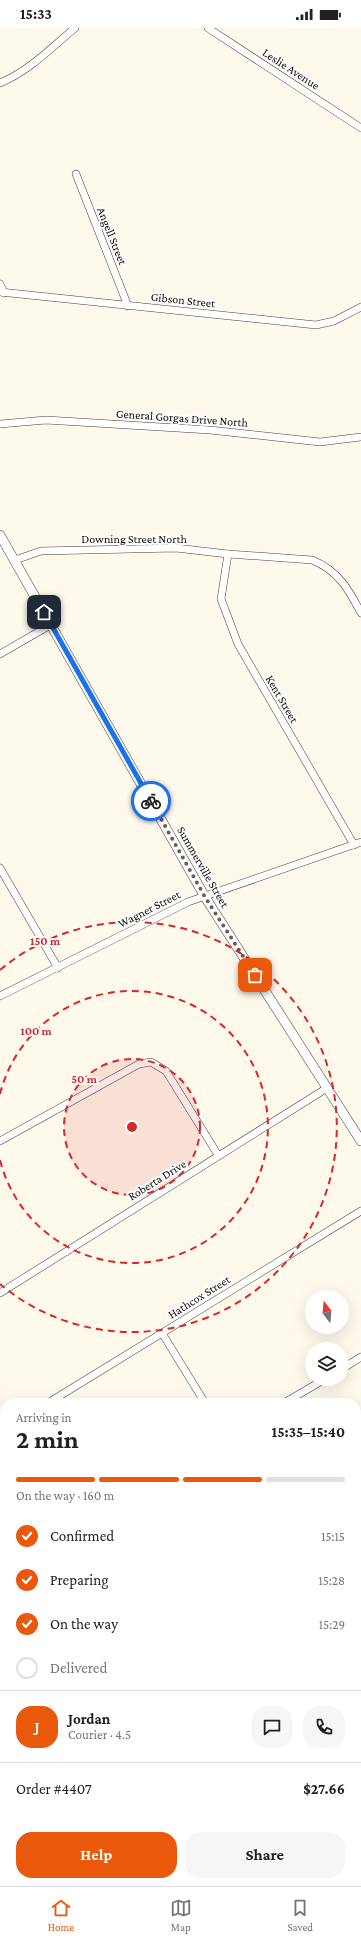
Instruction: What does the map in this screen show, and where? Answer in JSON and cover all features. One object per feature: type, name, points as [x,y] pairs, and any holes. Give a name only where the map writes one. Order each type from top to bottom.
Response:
[{"type":"street","points":[[0,83],[15,76],[35,62],[75,28]]},
{"type":"street","name":"Leslie Avenue","points":[[208,28],[361,128]]},
{"type":"street","name":"Angell Street","points":[[76,174],[128,306]]},
{"type":"street","points":[[0,284],[2,293]]},
{"type":"street","name":"Gibson Street","points":[[2,293],[316,325],[334,321],[361,307]]},
{"type":"street","name":"General Gorgas Drive North","points":[[0,424],[46,420],[210,430],[320,442],[361,436]]},
{"type":"street","name":"Summerville Street","points":[[0,535],[52,624],[205,897],[361,1141]]},
{"type":"street","name":"Downing Street North","points":[[15,560],[41,551],[176,548],[228,554],[312,560],[325,565],[348,587],[361,613]]},
{"type":"street","name":"Kent Street","points":[[228,554],[221,599],[238,644],[354,845]]},
{"type":"street","points":[[0,654],[52,624]]},
{"type":"street","name":"Wagner Street","points":[[0,996],[188,902],[361,842]]},
{"type":"street","points":[[0,868],[58,968]]},
{"type":"street","points":[[0,1141],[139,1064],[151,1062],[166,1071],[218,1155]]},
{"type":"street","name":"Roberta Drive","points":[[0,1293],[327,1088]]},
{"type":"street","name":"Hathcox Street","points":[[56,1398],[361,1210]]},
{"type":"street","points":[[162,1333],[202,1398]]},
{"type":"street","points":[[349,1365],[361,1357]]},
{"type":"street","points":[[292,1398],[312,1386]]},
{"type":"way so far","points":[[151,801],[205,897],[255,975]]},
{"type":"route","points":[[44,612],[151,801]]}]
